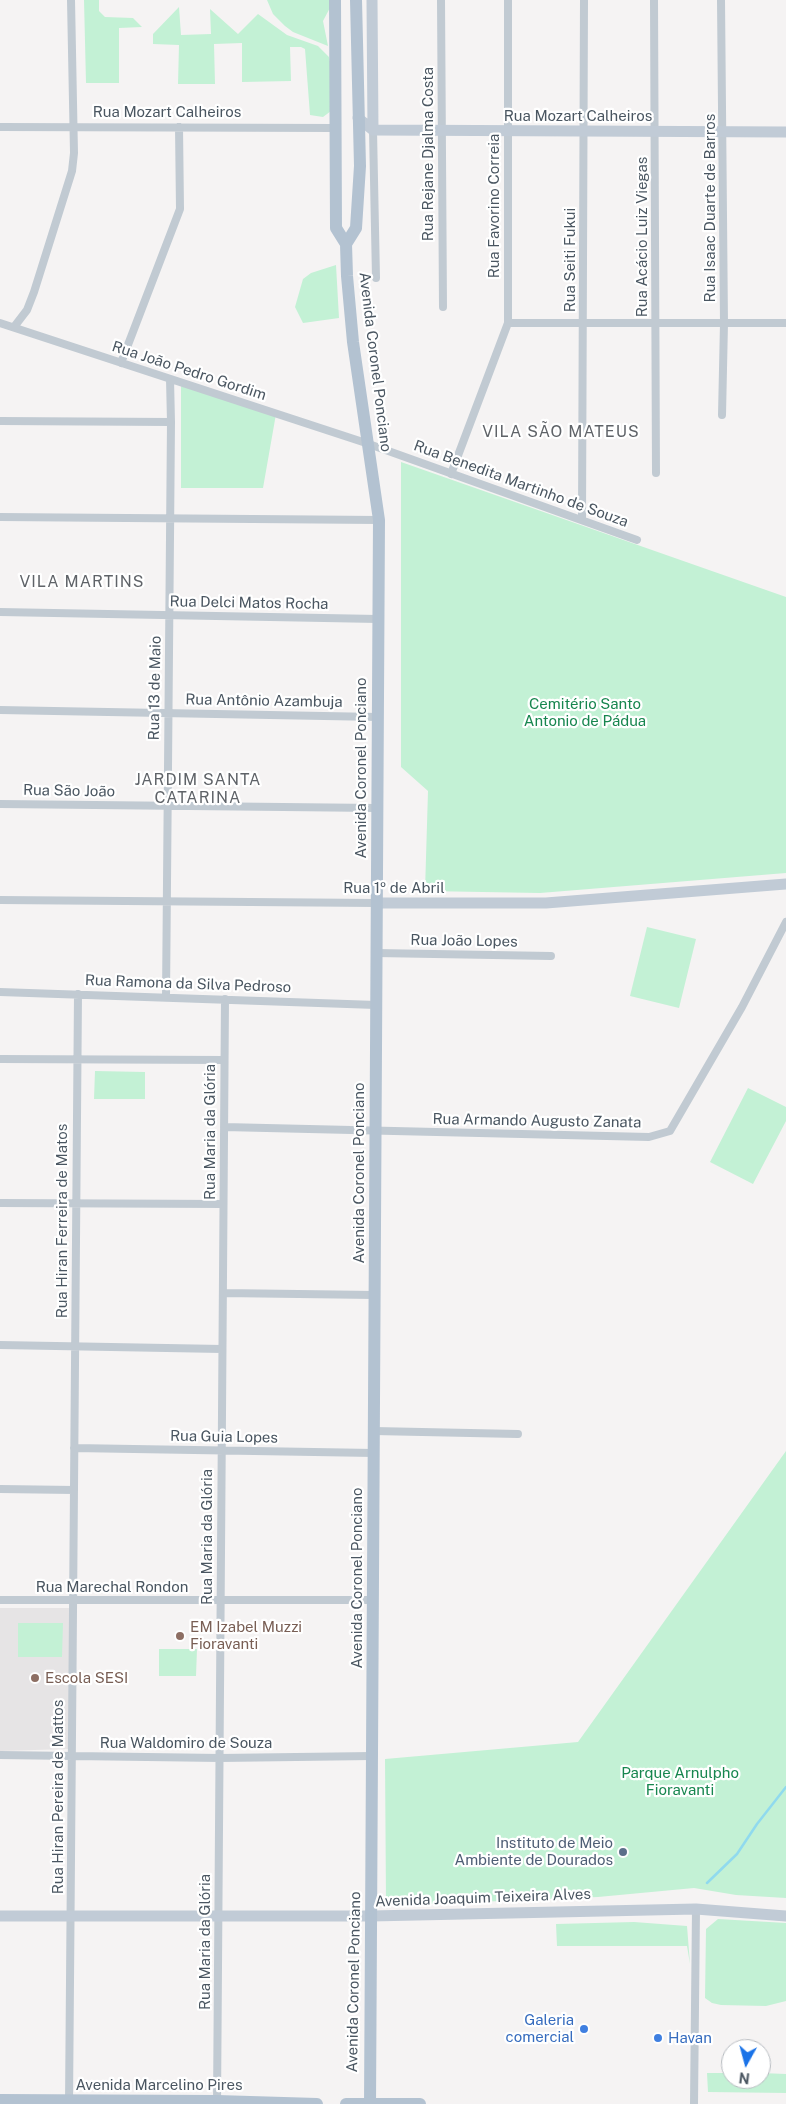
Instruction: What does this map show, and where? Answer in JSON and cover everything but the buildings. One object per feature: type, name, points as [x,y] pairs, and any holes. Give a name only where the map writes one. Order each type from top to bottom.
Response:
[{"type":"main road","name":"Avenida Coronel Ponciano","points":[[335,0],[336,228],[346,244],[353,342],[379,520],[370,2104]]},
{"type":"main road","name":"Avenida Coronel Ponciano","points":[[346,244],[356,228],[358,196],[359,139],[356,0]]},
{"type":"main road","points":[[336,193],[348,200],[358,196]]},
{"type":"main road","name":"Avenida Marcelino Pires","points":[[0,2100],[317,2104]]},
{"type":"main road","points":[[346,2104],[420,2104]]},
{"type":"street","points":[[14,327],[27,310],[34,292],[68,188],[74,163],[71,0]]},
{"type":"street","points":[[372,0],[372,130],[376,278]]},
{"type":"street","name":"Rua Rejane Djalma Costa","points":[[441,0],[443,307]]},
{"type":"street","name":"Rua Favorino Correia","points":[[508,0],[508,323]]},
{"type":"street","name":"Rua Seiti Fukui","points":[[582,520],[585,131],[584,0]]},
{"type":"street","name":"Rua Acácio Luiz Viegas","points":[[654,0],[656,473]]},
{"type":"street","name":"Rua Isaac Duarte de Barros","points":[[721,0],[724,323],[722,415]]},
{"type":"street","points":[[358,118],[372,130]]},
{"type":"street","name":"Rua Mozart Calheiros","points":[[0,127],[335,128]]},
{"type":"street","points":[[121,363],[180,209],[179,127]]},
{"type":"street","points":[[359,139],[372,130]]},
{"type":"street","name":"Rua Mozart Calheiros","points":[[372,130],[786,132]]},
{"type":"street","points":[[451,474],[508,323],[786,323]]},
{"type":"street","name":"Rua João Pedro Gordim","points":[[0,325],[14,327],[369,444]]},
{"type":"street","name":"Rua 13 de Maio","points":[[166,997],[172,422],[170,379]]},
{"type":"street","points":[[0,421],[172,422]]},
{"type":"street","name":"Rua Benedita Martinho de Souza","points":[[369,444],[637,540]]},
{"type":"street","points":[[0,517],[379,520]]},
{"type":"street","name":"Rua Delci Matos Rocha","points":[[0,612],[378,620]]},
{"type":"street","name":"Rua Antônio Azambuja","points":[[0,710],[378,717]]},
{"type":"street","name":"Rua São João","points":[[0,804],[377,808]]},
{"type":"street","name":"Rua 1º de Abril","points":[[0,900],[546,904],[786,884]]},
{"type":"street","name":"Rua Armando Augusto Zanata","points":[[224,1128],[649,1137],[670,1131],[736,1016],[786,922]]},
{"type":"street","name":"Rua João Lopes","points":[[376,954],[551,956]]},
{"type":"street","name":"Rua Ramona da Silva Pedroso","points":[[0,992],[376,1005]]},
{"type":"street","name":"Rua Hiran Ferreira de Matos","points":[[74,1490],[78,994]]},
{"type":"street","name":"Rua Maria da Glória","points":[[217,2102],[225,1000]]},
{"type":"street","points":[[0,1059],[224,1060]]},
{"type":"street","points":[[0,1203],[224,1204]]},
{"type":"street","points":[[223,1293],[374,1295]]},
{"type":"street","points":[[0,1345],[222,1350]]},
{"type":"street","points":[[374,1431],[518,1434]]},
{"type":"street","name":"Rua Guia Lopes","points":[[74,1448],[374,1452]]},
{"type":"street","points":[[0,1490],[74,1490]]},
{"type":"street","name":"Rua Hiran Pereira de Mattos","points":[[69,2102],[74,1490]]},
{"type":"street","name":"Rua Marechal Rondon","points":[[0,1600],[373,1600]]},
{"type":"street","name":"Rua Waldomiro de Souza","points":[[0,1755],[220,1758],[372,1756]]},
{"type":"street","points":[[694,2104],[696,1909]]},
{"type":"street","name":"Avenida Joaquim Teixeira Alves","points":[[0,1916],[371,1916],[696,1909],[786,1916]]},
{"type":"shaded area","name":"Escola SESI","points":[[0,1608],[70,1608],[69,1749],[0,1751]]},
{"type":"green space","points":[[84,0],[99,0],[99,11],[105,17],[133,18],[142,27],[119,28],[119,83],[86,83]]},
{"type":"green space","points":[[267,0],[332,0],[332,4],[323,21],[328,46],[293,32],[285,26],[273,14]]},
{"type":"green space","points":[[179,7],[181,35],[211,34],[210,9],[238,34],[258,14],[287,35],[318,46],[329,57],[332,71],[331,111],[323,117],[310,115],[305,49],[301,47],[290,47],[291,81],[242,82],[242,43],[214,44],[215,84],[178,84],[179,45],[153,44],[153,34]]},
{"type":"green space","points":[[336,265],[339,318],[303,323],[295,307],[303,279],[311,273]]},
{"type":"green space","points":[[181,386],[276,414],[263,488],[181,488]]},
{"type":"green space","name":"Cemitério Santo Antonio de Pádua","points":[[401,462],[786,597],[786,873],[540,893],[425,891],[428,791],[401,767]]},
{"type":"green space","points":[[647,927],[696,939],[679,1008],[630,996]]},
{"type":"green space","points":[[95,1071],[145,1072],[145,1099],[94,1099]]},
{"type":"green space","points":[[748,1088],[786,1107],[786,1121],[753,1184],[710,1162]]},
{"type":"green space","name":"Parque Arnulpho Fioravanti","points":[[786,1451],[786,1898],[736,1895],[694,1888],[598,1897],[405,1905],[386,1902],[385,1759],[578,1742]]},
{"type":"green space","points":[[18,1623],[63,1623],[62,1657],[18,1657]]},
{"type":"green space","points":[[159,1649],[197,1649],[196,1676],[159,1676]]},
{"type":"green space","points":[[718,1919],[786,1923],[786,2001],[766,2006],[721,2005],[712,2003],[705,1998],[706,1929]]},
{"type":"green space","points":[[634,1922],[687,1926],[690,1964],[687,1946],[557,1946],[556,1924]]},
{"type":"green space","points":[[707,2073],[721,2073],[721,2089],[771,2089],[771,2073],[786,2074],[786,2093],[708,2092]]},
{"type":"waterway","points":[[707,1883],[737,1854],[757,1824],[786,1787]]},
{"type":"place","name":"EM Izabel Muzzi Fioravanti","points":[[180,1636]]},
{"type":"place","name":"Escola SESI","points":[[35,1678]]},
{"type":"place","name":"Instituto de Meio Ambiente de Dourados","points":[[623,1852]]},
{"type":"place","name":"Galeria comercial","points":[[584,2029]]},
{"type":"place","name":"Havan","points":[[658,2038]]},
{"type":"district","name":"VILA SÃO MATEUS","points":[[561,432]]},
{"type":"district","name":"VILA MARTINS","points":[[82,582]]},
{"type":"district","name":"JARDIM SANTA CATARINA","points":[[198,789]]}]
